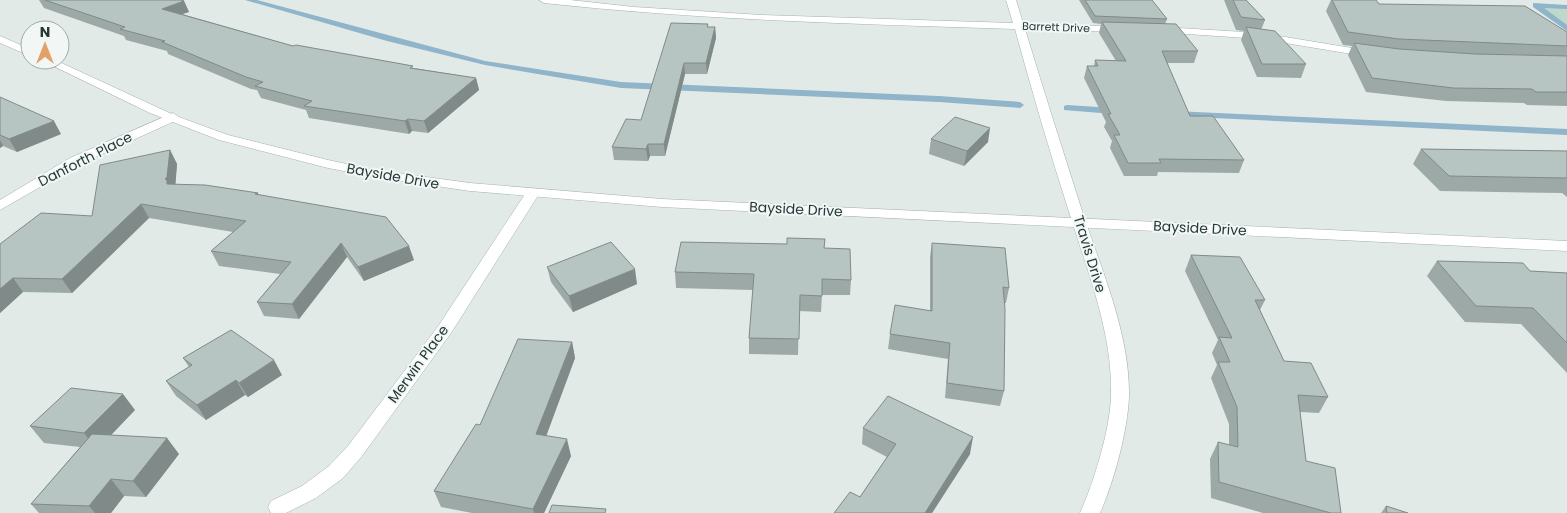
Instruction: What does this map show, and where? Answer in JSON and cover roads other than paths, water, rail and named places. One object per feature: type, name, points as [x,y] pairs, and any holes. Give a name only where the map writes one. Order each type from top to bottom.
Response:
[{"type":"street","name":"Barrett Drive","points":[[544,0],[634,10],[1128,29]]},
{"type":"street","name":"Travis Drive","points":[[1011,0],[1056,152],[1081,222],[1115,342],[1120,396],[1113,441],[1096,500],[1090,513]]},
{"type":"street","points":[[1148,30],[1218,32],[1261,36],[1378,55]]},
{"type":"street","points":[[0,39],[20,48]]},
{"type":"street","name":"Bayside Drive","points":[[68,70],[191,126],[248,145],[310,161],[393,177],[532,194],[662,203],[1567,246]]},
{"type":"street","name":"Danforth Place","points":[[0,206],[75,161],[172,117]]},
{"type":"street","name":"Merwin Place","points":[[278,507],[310,492],[336,472],[355,451],[445,328],[532,194]]},
{"type":"waterway","points":[[249,0],[485,63],[621,85],[939,99],[1020,105]]},
{"type":"waterway","points":[[1567,7],[1536,5],[1567,29]]},
{"type":"waterway","points":[[1067,108],[1113,111]]},
{"type":"waterway","points":[[1174,114],[1567,132]]}]
